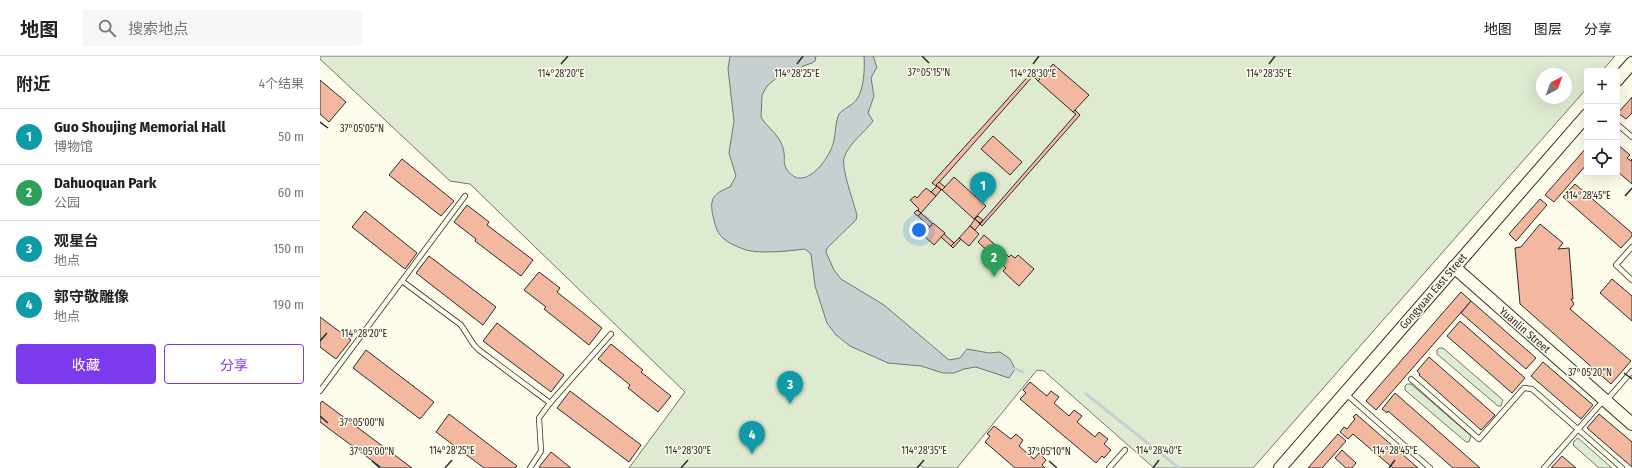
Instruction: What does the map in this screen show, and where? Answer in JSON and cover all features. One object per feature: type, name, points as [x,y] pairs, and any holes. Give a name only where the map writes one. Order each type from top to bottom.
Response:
[{"type":"street","points":[[1620,77],[1632,63]]},
{"type":"street","name":"Gongyuan East Street","points":[[1280,468],[1584,118]]},
{"type":"street","name":"Yuanlin Street","points":[[1454,267],[1632,424]]},
{"type":"lane","points":[[1620,127],[1632,137]]},
{"type":"lane","points":[[320,391],[465,196]]},
{"type":"lane","points":[[1632,246],[1616,265],[1632,280]]},
{"type":"lane","points":[[402,281],[461,325],[479,350],[550,403]]},
{"type":"lane","points":[[530,468],[541,451],[539,418],[550,403],[611,334]]},
{"type":"lane","points":[[1544,468],[1632,371]]},
{"type":"lane","points":[[1411,379],[1479,439],[1524,388],[1527,387],[1532,389],[1622,468]]},
{"type":"lane","points":[[1345,393],[1430,468]]},
{"type":"lane","points":[[1109,468],[1124,450]]},
{"type":"green space","points":[[320,56],[1615,56],[1605,68],[1584,68],[1584,91],[1253,468],[1154,468],[1044,371],[1037,370],[957,468],[924,468],[920,465],[918,468],[629,468],[685,392],[470,184],[450,181],[320,59]]},
{"type":"green space","points":[[1439,348],[1443,348],[1503,400],[1501,406],[1498,406],[1437,354],[1437,350]]},
{"type":"green space","points":[[1407,384],[1411,384],[1471,436],[1469,442],[1466,442],[1405,390],[1405,386]]},
{"type":"green space","points":[[1578,438],[1612,468],[1599,468],[1573,445],[1574,441]]},
{"type":"shaded area","points":[[730,56],[816,56],[815,61],[803,66],[795,73],[780,75],[767,86],[762,95],[761,117],[781,142],[784,150],[786,168],[792,175],[799,178],[807,177],[826,159],[833,144],[839,114],[857,99],[861,90],[864,78],[864,56],[873,56],[877,67],[871,78],[874,96],[868,113],[873,121],[849,148],[844,158],[844,169],[857,215],[856,220],[827,248],[826,252],[834,270],[841,279],[884,305],[949,360],[960,358],[967,349],[989,353],[1000,352],[1010,359],[1015,369],[1009,378],[976,367],[964,369],[954,373],[943,373],[921,366],[888,363],[850,346],[836,335],[827,323],[815,286],[811,254],[805,249],[767,252],[746,250],[737,247],[720,235],[712,213],[713,199],[719,192],[730,187],[736,176],[729,153],[734,121],[728,69]]},
{"type":"building","points":[[1053,64],[1089,95],[1073,112],[1038,81]]},
{"type":"building","points":[[1032,72],[1040,79],[1038,81],[1033,76],[936,186],[932,183]]},
{"type":"building","points":[[320,80],[346,102],[329,122],[320,114]]},
{"type":"building","points":[[1632,97],[1632,113],[1626,119],[1620,114],[1620,111]]},
{"type":"building","points":[[1075,110],[1080,115],[982,226],[980,224],[1076,114],[1073,112]]},
{"type":"building","points":[[993,136],[1022,162],[1010,175],[981,149]]},
{"type":"building","points":[[1620,147],[1630,155],[1627,158],[1631,161],[1632,159],[1632,184],[1620,174]]},
{"type":"building","points":[[1584,150],[1584,167],[1554,202],[1545,195]]},
{"type":"building","points":[[402,159],[454,201],[441,216],[389,175]]},
{"type":"building","points":[[954,177],[986,206],[974,219],[942,190]]},
{"type":"building","points":[[939,182],[945,187],[942,190],[936,185]]},
{"type":"building","points":[[1575,184],[1632,233],[1632,236],[1621,248],[1563,197]]},
{"type":"building","points":[[937,186],[941,190],[936,196],[931,192]]},
{"type":"building","points":[[926,188],[936,196],[921,213],[910,200],[915,196],[917,198]]},
{"type":"building","points":[[1540,199],[1547,205],[1516,241],[1509,234]]},
{"type":"building","points":[[467,205],[489,222],[487,225],[533,260],[521,276],[475,241],[476,239],[454,222]]},
{"type":"building","points":[[917,210],[921,213],[918,216],[914,213]]},
{"type":"building","points":[[365,211],[417,253],[405,269],[352,227]]},
{"type":"building","points":[[921,213],[933,224],[930,227],[918,216]]},
{"type":"building","points":[[978,216],[983,220],[980,223],[975,219]]},
{"type":"building","points":[[975,219],[980,224],[975,230],[970,226]]},
{"type":"building","points":[[933,223],[945,233],[934,245],[923,235]]},
{"type":"building","points":[[1540,224],[1563,243],[1558,249],[1569,248],[1573,299],[1571,299],[1574,304],[1570,309],[1631,361],[1611,384],[1520,304],[1515,248],[1521,247]]},
{"type":"building","points":[[970,226],[979,234],[969,246],[959,238]]},
{"type":"building","points":[[944,234],[954,243],[951,246],[941,237]]},
{"type":"building","points":[[984,235],[1009,257],[1011,255],[1015,258],[1018,255],[1034,269],[1019,286],[1003,271],[1006,268],[978,242]]},
{"type":"building","points":[[959,238],[961,239],[953,248],[951,246]]},
{"type":"building","points":[[429,256],[496,307],[483,325],[416,273]]},
{"type":"building","points":[[539,272],[560,288],[557,292],[602,328],[589,345],[544,309],[546,307],[524,290]]},
{"type":"building","points":[[1612,279],[1632,296],[1632,321],[1600,293]]},
{"type":"building","points":[[1461,292],[1471,301],[1376,410],[1366,401]]},
{"type":"building","points":[[1471,301],[1536,358],[1526,369],[1461,313]]},
{"type":"building","points":[[320,317],[351,340],[336,359],[320,347]]},
{"type":"building","points":[[1460,321],[1525,378],[1512,393],[1447,336]]},
{"type":"building","points":[[497,323],[564,375],[551,392],[483,341]]},
{"type":"building","points":[[611,344],[643,370],[641,372],[671,396],[658,412],[628,388],[630,385],[598,359]]},
{"type":"building","points":[[366,350],[434,402],[420,419],[353,368]]},
{"type":"building","points":[[1429,357],[1495,415],[1481,430],[1419,375],[1420,374],[1417,371]]},
{"type":"building","points":[[1543,362],[1593,405],[1581,419],[1531,376]]},
{"type":"building","points":[[1030,382],[1047,396],[1051,391],[1059,397],[1054,403],[1069,416],[1074,410],[1082,416],[1077,422],[1095,437],[1099,432],[1108,439],[1104,444],[1111,450],[1104,458],[1102,456],[1096,463],[1020,399],[1026,393],[1023,390]]},
{"type":"building","points":[[570,391],[641,445],[629,462],[557,408]]},
{"type":"building","points":[[1395,393],[1480,468],[1453,468],[1388,411],[1387,413],[1382,409]]},
{"type":"building","points":[[322,401],[412,468],[382,468],[320,422],[320,404]]},
{"type":"building","points":[[449,414],[517,466],[515,468],[484,468],[436,432]]},
{"type":"building","points":[[1356,414],[1418,468],[1393,468],[1353,434],[1348,439],[1340,432],[1344,427],[1347,429],[1355,419],[1353,417]]},
{"type":"building","points":[[1599,414],[1632,442],[1632,467],[1587,428]]},
{"type":"building","points":[[994,426],[1011,439],[1016,434],[1023,440],[1019,446],[1034,459],[1039,453],[1046,460],[1042,465],[1045,468],[1015,468],[985,442],[990,436],[987,434]]},
{"type":"building","points":[[1338,434],[1346,441],[1322,468],[1308,468]]},
{"type":"building","points":[[1342,450],[1356,463],[1352,468],[1346,468],[1335,458]]},
{"type":"building","points":[[551,452],[571,468],[539,467]]},
{"type":"building","points":[[1562,456],[1576,468],[1551,468]]},
{"type":"waterway","points":[[1015,369],[1023,372]]},
{"type":"waterway","points":[[1086,394],[1179,468]]},
{"type":"place","name":"Guo Shoujing Memorial Hall","points":[[983,205]]},
{"type":"place","name":"Dahuoquan Park","points":[[994,277]]},
{"type":"place","name":"观星台","points":[[790,404]]},
{"type":"place","name":"郭守敬雕像","points":[[752,454]]}]
